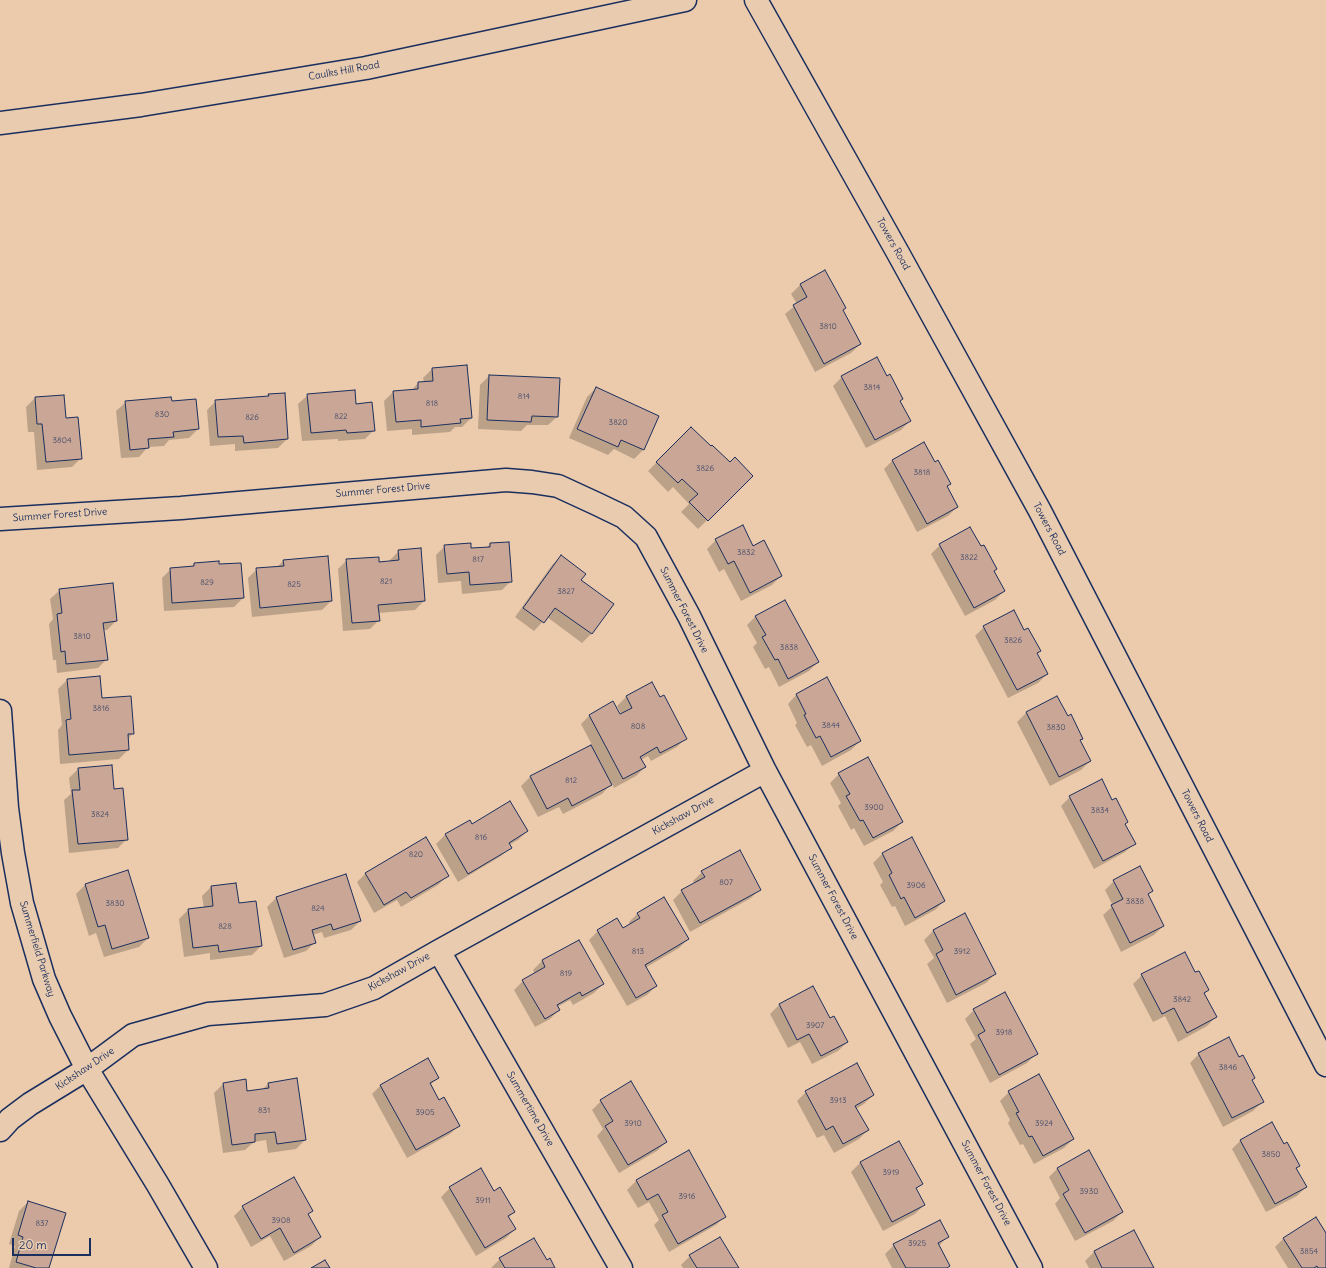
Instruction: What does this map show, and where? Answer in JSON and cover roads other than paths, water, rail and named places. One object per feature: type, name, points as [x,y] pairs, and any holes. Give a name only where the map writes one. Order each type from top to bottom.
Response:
[{"type":"street","name":"Caulks Hill Road","points":[[0,123],[141,105],[366,68],[685,0]]},
{"type":"street","name":"Towers Road","points":[[756,0],[898,253],[1040,511],[1326,1065]]},
{"type":"street","name":"Summer Forest Drive","points":[[0,519],[181,508],[506,480],[558,486],[624,517],[646,537],[689,616],[765,771],[1031,1268]]},
{"type":"street","name":"Summerfield Parkway","points":[[0,711],[13,853],[22,903],[44,979],[60,1016],[87,1069],[158,1185],[206,1268]]},
{"type":"street","name":"Kickshaw Drive","points":[[0,1130],[10,1119],[30,1104],[87,1069],[133,1035],[208,1014],[325,1004],[374,988],[765,771]]},
{"type":"street","name":"Summertime Drive","points":[[439,951],[621,1268]]}]
